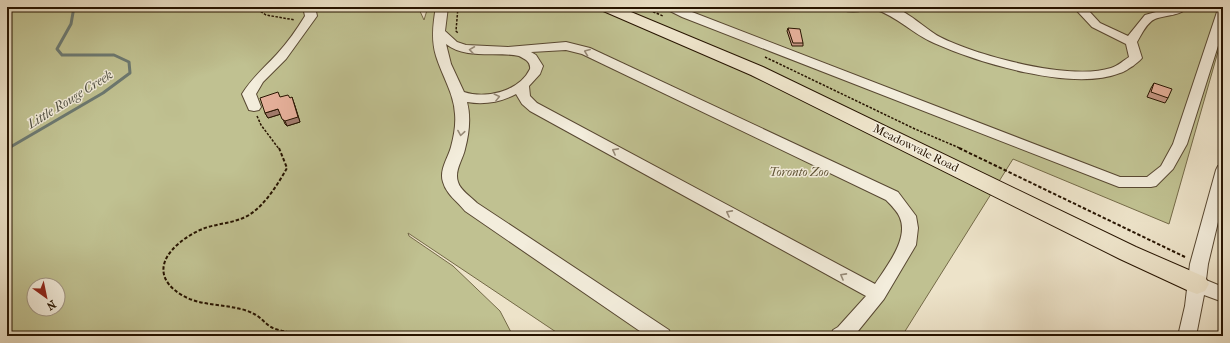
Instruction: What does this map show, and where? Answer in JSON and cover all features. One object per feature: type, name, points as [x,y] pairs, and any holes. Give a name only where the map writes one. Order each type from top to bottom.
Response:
[{"type":"main road","name":"Meadowvale Road","points":[[606,7],[757,71],[1128,253],[1197,284]]},
{"type":"street","points":[[254,107],[249,94],[258,80],[282,56],[300,34],[311,16],[309,7]]},
{"type":"street","points":[[442,7],[439,32],[440,47],[459,95],[462,112],[462,129],[458,150],[450,173],[450,182],[455,190],[472,207],[662,336]]},
{"type":"street","points":[[844,7],[862,7]]},
{"type":"street","points":[[878,7],[901,16],[936,40],[971,53],[1030,69],[1084,76],[1116,71],[1136,58],[1131,42],[1137,31],[1149,17],[1180,9],[1182,7]]},
{"type":"street","points":[[1083,7],[1082,10],[1096,25],[1131,42]]},
{"type":"street","points":[[670,13],[693,18],[1119,182],[1151,182],[1166,169],[1180,144],[1223,12]]},
{"type":"street","points":[[439,32],[458,47],[474,50],[511,50],[566,46],[586,51],[892,196],[908,216],[910,228],[908,245],[878,294],[840,336]]},
{"type":"street","points":[[459,95],[477,100],[492,99],[523,86],[533,75],[536,69],[536,64],[528,55],[511,50]]},
{"type":"street","points":[[523,86],[523,97],[535,108],[878,294]]},
{"type":"street","points":[[1187,336],[1197,284],[1199,264],[1223,170]]},
{"type":"street","name":"Meadowvale Road","points":[[1197,284],[1223,295]]},
{"type":"path","points":[[254,7],[266,16],[296,20],[309,20]]},
{"type":"path","points":[[642,7],[670,13]]},
{"type":"path","points":[[758,54],[915,129],[984,159],[1199,264]]},
{"type":"path","points":[[254,107],[260,125],[279,148],[287,168],[279,181],[251,214],[240,220],[216,224],[197,232],[173,248],[163,267],[164,281],[181,295],[207,304],[236,308],[254,314],[273,328],[306,336]]},
{"type":"green space","name":"Toronto Zoo","points":[[7,7],[418,7],[424,20],[428,7],[1223,7],[1223,34],[1169,224],[1013,159],[902,336],[562,336],[408,233],[409,236],[453,266],[500,311],[513,336],[7,336],[7,63],[10,61],[10,49],[7,49]]},
{"type":"building","points":[[788,28],[800,29],[803,43],[793,43]]},
{"type":"building","points":[[1154,83],[1172,89],[1168,98],[1151,92]]},
{"type":"building","points":[[278,92],[280,97],[288,95],[290,98],[292,97],[298,117],[285,121],[282,119],[278,109],[265,113],[260,98]]},
{"type":"waterway","name":"Little Rouge Creek","points":[[8,148],[7,149],[103,93],[130,73],[129,62],[114,55],[62,55],[57,49],[71,24],[74,7]]}]
